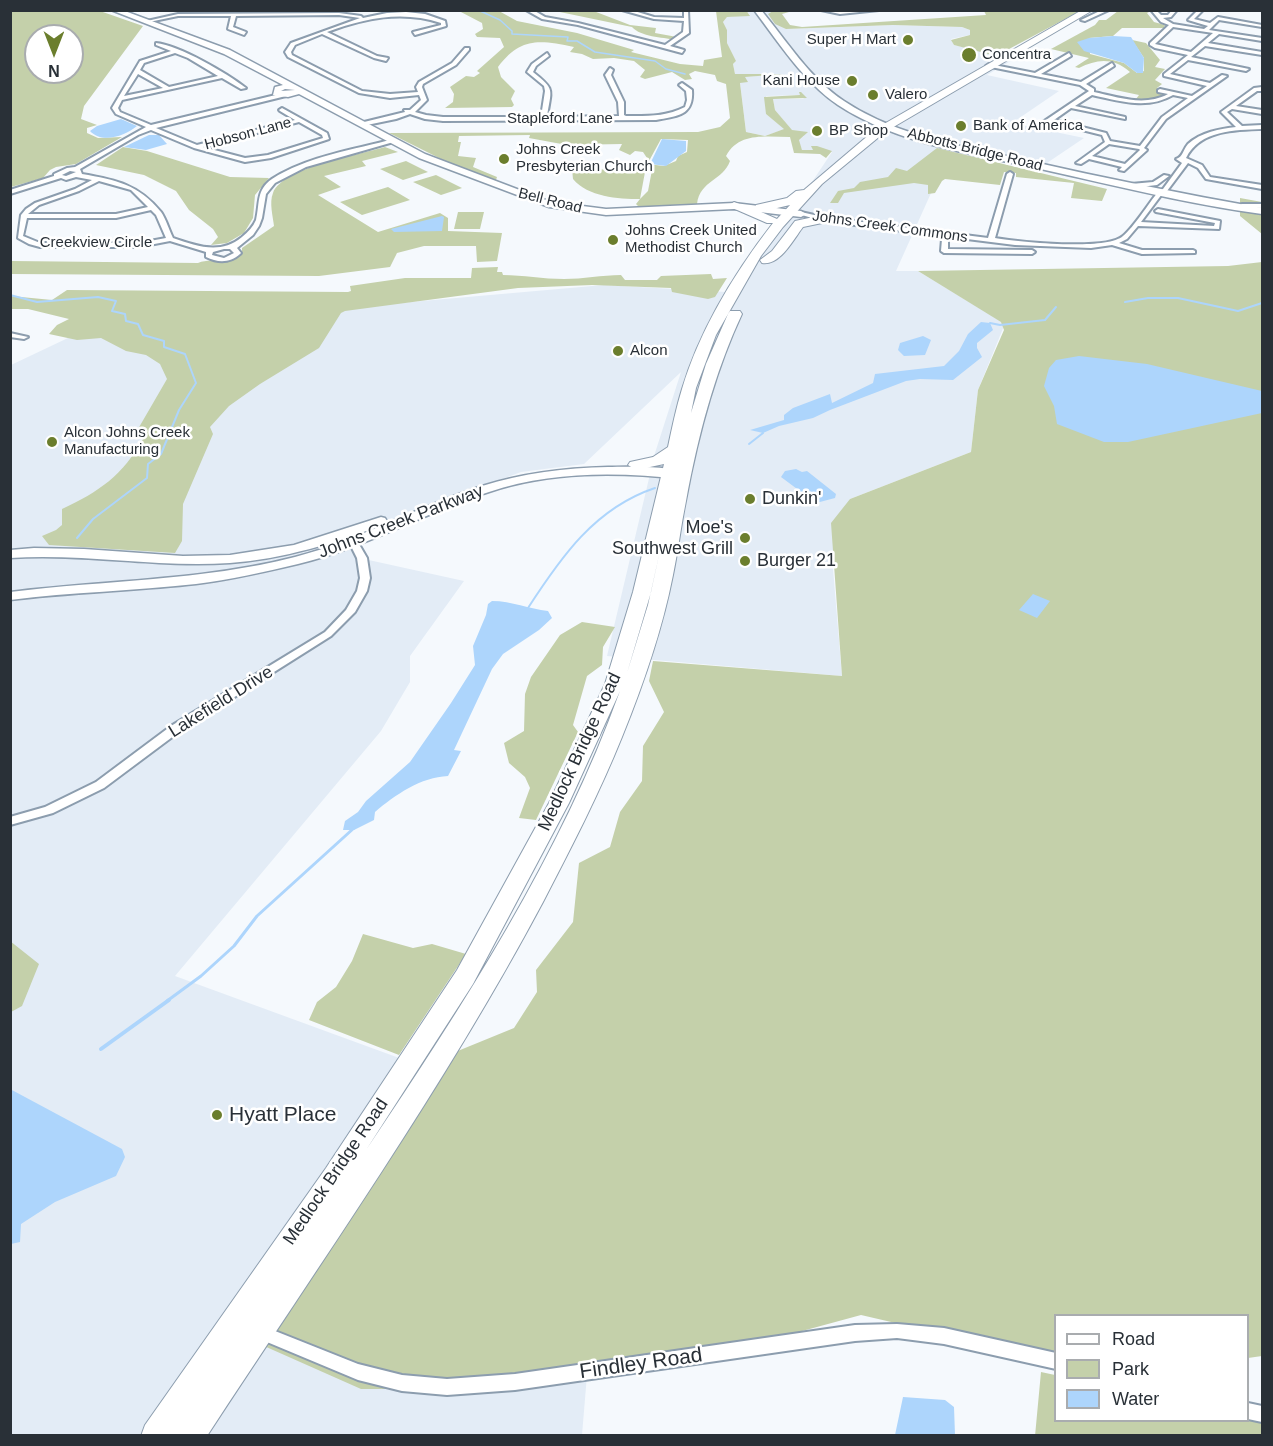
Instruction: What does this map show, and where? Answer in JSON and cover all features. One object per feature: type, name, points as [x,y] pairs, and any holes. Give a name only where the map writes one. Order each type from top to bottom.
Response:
[{"type":"highway","name":"Medlock Bridge Road","points":[[156,1436],[246,1326],[420,1090],[495,968],[555,857],[602,760],[644,651],[664,579],[688,388],[709,335],[755,255],[826,175],[891,128],[1089,10]]},
{"type":"highway","name":"Medlock Bridge Road","points":[[994,67],[1101,10]]},
{"type":"highway","name":"Medlock Bridge Road","points":[[677,467],[721,342],[747,289],[790,217],[811,203],[891,128]]},
{"type":"highway","points":[[760,208],[791,201],[814,179],[826,175]]},
{"type":"highway","points":[[811,203],[822,214],[841,218]]},
{"type":"highway","points":[[734,206],[790,217]]},
{"type":"highway","points":[[766,260],[776,254],[799,224],[823,219]]},
{"type":"highway","points":[[636,465],[658,461],[677,467]]},
{"type":"highway","name":"Medlock Bridge Road","points":[[189,1436],[246,1326]]},
{"type":"street","points":[[114,10],[149,21],[227,52],[274,76],[286,92]]},
{"type":"street","points":[[528,10],[544,18],[578,24],[682,51]]},
{"type":"street","points":[[624,10],[654,18],[687,20]]},
{"type":"street","points":[[666,47],[686,33],[686,10]]},
{"type":"street","name":"Abbotts Bridge Road","points":[[757,10],[831,96],[851,109],[891,128],[940,143],[1096,178],[1158,195]]},
{"type":"street","points":[[823,10],[840,13],[877,10]]},
{"type":"street","name":"Medlock Bridge Road","points":[[1083,20],[1107,10]]},
{"type":"street","points":[[1159,17],[1169,16],[1175,10]]},
{"type":"street","points":[[1201,10],[1190,20],[1212,24]]},
{"type":"street","points":[[1153,11],[1172,25],[1263,40]]},
{"type":"street","points":[[149,21],[178,15],[339,14],[362,17],[414,14],[443,22],[444,26],[415,33]]},
{"type":"street","points":[[234,15],[230,28],[244,33]]},
{"type":"street","points":[[362,17],[293,44],[288,52],[290,56],[361,92],[390,96],[421,93]]},
{"type":"street","points":[[1205,31],[1218,18],[1263,26]]},
{"type":"street","points":[[1172,25],[1152,44],[1189,56],[1246,69]]},
{"type":"street","points":[[324,33],[369,54],[386,59]]},
{"type":"street","points":[[1212,85],[1166,75],[1217,33]]},
{"type":"street","points":[[159,44],[225,76],[243,88]]},
{"type":"street","points":[[1203,44],[1263,54]]},
{"type":"street","points":[[360,123],[419,108],[424,100],[419,87],[421,83],[454,64],[467,49]]},
{"type":"street","points":[[176,51],[142,62],[115,108],[118,113],[153,126],[196,147],[245,160],[256,160],[295,150],[326,139],[325,134],[282,110]]},
{"type":"street","points":[[544,119],[548,91],[546,85],[530,72],[534,65],[547,55]]},
{"type":"street","points":[[1036,75],[1069,55]]},
{"type":"street","points":[[1082,84],[1112,64]]},
{"type":"street","points":[[994,67],[1082,84],[1089,87],[1091,93]]},
{"type":"street","points":[[610,70],[608,75],[621,102],[621,115],[625,119]]},
{"type":"street","points":[[137,71],[169,89]]},
{"type":"street","points":[[120,99],[225,76]]},
{"type":"street","points":[[1141,148],[1164,118],[1224,76]]},
{"type":"street","name":"Stapleford Lane","points":[[408,112],[443,119],[656,118],[674,115],[687,108],[690,100],[689,90],[682,85]]},
{"type":"street","points":[[1263,88],[1256,89],[1224,112],[1242,128],[1263,135]]},
{"type":"street","points":[[153,126],[154,123],[203,110],[286,92]]},
{"type":"street","points":[[76,172],[136,134],[153,126],[242,106],[286,92]]},
{"type":"street","name":"Bell Road","points":[[286,92],[318,101],[459,172],[543,202],[570,209],[618,213],[734,206],[760,208],[790,217]]},
{"type":"street","points":[[1160,92],[1194,98]]},
{"type":"street","points":[[1040,126],[1091,93],[1143,103],[1161,102],[1172,94]]},
{"type":"street","points":[[235,102],[242,106]]},
{"type":"street","points":[[1069,106],[1123,118]]},
{"type":"street","points":[[1232,107],[1263,112]]},
{"type":"street","points":[[203,110],[210,114]]},
{"type":"street","name":"Hobson Lane","points":[[196,147],[300,120]]},
{"type":"street","points":[[1048,120],[1104,134],[1108,142]]},
{"type":"street","points":[[1158,195],[1158,189],[1173,166],[1190,154],[1188,147],[1208,136],[1242,128],[1263,127]]},
{"type":"street","points":[[232,248],[258,223],[261,197],[272,182],[299,168],[394,141]]},
{"type":"street","points":[[1079,164],[1108,142],[1141,148]]},
{"type":"street","points":[[1088,157],[1124,168],[1144,150],[1141,148]]},
{"type":"street","points":[[1158,195],[1165,190],[1182,168],[1183,159]]},
{"type":"street","points":[[1183,159],[1203,168],[1208,178],[1263,187]]},
{"type":"street","points":[[1173,166],[1182,168]]},
{"type":"street","points":[[10,192],[59,177],[56,175],[61,170],[76,172],[133,189],[164,222],[170,239],[210,251],[232,248],[237,250],[237,254],[224,260],[209,258],[207,254],[210,251]]},
{"type":"street","points":[[991,238],[1010,174]]},
{"type":"street","points":[[1128,186],[1149,185],[1166,176]]},
{"type":"street","name":"Abbotts Bridge Road","points":[[1096,178],[1158,195],[1191,198],[1263,211]]},
{"type":"street","name":"Creekview Circle","points":[[98,179],[77,190],[37,204],[24,216],[20,237],[40,245],[139,245],[170,239]]},
{"type":"street","points":[[1224,181],[1263,180]]},
{"type":"street","name":"Abbotts Bridge Road","points":[[1170,184],[1172,190],[1191,198]]},
{"type":"street","name":"Johns Creek Commons","points":[[790,217],[1080,247],[1112,243],[1125,238],[1158,195]]},
{"type":"street","points":[[1218,203],[1263,206]]},
{"type":"street","points":[[24,216],[116,216],[153,208]]},
{"type":"street","points":[[1137,224],[1217,228],[1218,222],[1158,212]]},
{"type":"street","points":[[1169,226],[1176,215]]},
{"type":"street","name":"Johns Creek Commons","points":[[790,217],[841,218],[929,231]]},
{"type":"street","points":[[945,239],[944,251],[1029,252],[1031,243]]},
{"type":"street","points":[[1112,243],[1142,252],[1193,252]]},
{"type":"street","points":[[10,335],[24,337]]},
{"type":"street","name":"Johns Creek Parkway","points":[[10,554],[57,553],[179,560],[232,559],[270,554],[352,538],[507,473],[562,465],[636,465]]},
{"type":"street","name":"Johns Creek Parkway","points":[[10,596],[88,587],[196,580],[276,565],[484,490],[539,476],[677,467]]},
{"type":"street","name":"Lakefield Drive","points":[[10,821],[49,810],[100,785],[175,729],[328,634],[350,612],[362,591],[365,571],[362,558],[352,538]]},
{"type":"street","points":[[171,582],[179,560]]},
{"type":"street","name":"Findley Road","points":[[246,1326],[358,1372],[402,1383],[447,1387],[515,1382],[855,1333],[897,1331],[944,1336],[1054,1361]]},
{"type":"shaded area","points":[[746,11],[773,11],[786,29],[893,25],[962,27],[970,30],[970,35],[951,39],[954,45],[1014,59],[987,75],[1059,91],[1012,123],[1084,138],[1041,167],[942,146],[896,181],[936,182],[896,271],[918,271],[1002,322],[1004,326],[978,390],[971,452],[850,499],[832,557],[842,676],[607,656],[655,453],[681,372],[584,464],[521,472],[344,538],[355,557],[464,581],[410,656],[410,682],[381,731],[175,976],[421,1066],[397,1129],[587,1375],[582,1435],[11,1436],[11,365],[70,337],[365,306],[604,285],[726,292],[736,273],[804,194],[832,152],[802,150],[798,140],[804,136],[791,130],[775,110],[773,99],[804,99],[801,95],[766,96],[766,114],[785,129],[765,136],[746,132],[740,83],[744,77],[783,74],[735,74],[733,64],[736,61],[727,43],[727,30],[723,22],[727,17],[750,15]]},
{"type":"green space","points":[[11,10],[100,11],[143,26],[84,106],[81,119],[97,125],[87,128],[87,133],[98,138],[122,137],[76,164],[50,170],[43,178],[11,187]]},
{"type":"green space","points":[[591,10],[630,25],[656,28],[655,33],[677,37],[675,40],[652,36],[632,27],[555,11]]},
{"type":"green space","points":[[746,10],[750,16],[727,17],[723,22],[727,30],[727,43],[736,61],[733,64],[735,74],[784,74],[745,77],[748,82],[740,83],[746,132],[765,136],[784,129],[766,114],[764,97],[800,95],[799,92],[801,92],[807,98],[773,99],[775,110],[792,130],[808,132],[799,140],[802,150],[813,150],[811,146],[817,146],[832,151],[826,158],[820,154],[794,153],[790,137],[745,139],[731,148],[726,156],[730,161],[727,168],[702,190],[697,204],[640,208],[636,204],[648,191],[652,170],[643,168],[639,163],[664,166],[676,161],[678,156],[687,152],[688,140],[661,139],[649,161],[643,152],[635,151],[630,155],[619,150],[622,144],[567,145],[529,138],[530,135],[459,136],[458,142],[461,142],[458,156],[476,158],[473,167],[497,177],[496,180],[459,168],[389,133],[698,132],[720,127],[730,118],[726,84],[717,81],[715,75],[695,71],[689,74],[692,79],[685,80],[672,72],[645,79],[640,77],[645,70],[634,61],[614,58],[593,59],[570,52],[574,47],[541,42],[515,50],[498,67],[501,77],[515,91],[511,99],[514,105],[512,107],[445,108],[453,102],[454,94],[450,87],[466,76],[474,77],[480,73],[477,71],[504,47],[500,38],[477,37],[475,34],[483,29],[482,23],[459,11],[499,11],[517,21],[577,33],[634,50],[631,52],[680,64],[703,66],[704,60],[722,57],[716,11]]},
{"type":"green space","points":[[773,11],[789,12],[782,14],[790,25],[802,27],[986,15],[984,11],[1080,11],[996,56],[954,45],[951,40],[970,35],[970,30],[962,27],[893,25],[786,29],[775,24],[768,14]]},
{"type":"green space","points":[[1118,11],[1149,12],[1147,13],[1154,22],[1165,25],[1164,28],[1122,28],[1113,36],[1089,38],[1090,54],[1124,63],[1137,73],[1144,71],[1144,58],[1132,40],[1146,43],[1160,60],[1155,67],[1165,69],[1155,80],[1162,84],[1157,91],[1164,96],[1154,100],[1140,100],[1136,99],[1139,95],[1106,88],[1130,72],[1124,67],[1105,61],[1075,67],[1089,58],[1051,49],[1095,25],[1099,20],[1106,20]]},
{"type":"green space","points":[[123,147],[147,151],[230,177],[269,178],[255,195],[253,218],[244,233],[227,243],[211,245],[218,237],[213,229],[189,210],[176,191],[144,175],[96,165]]},
{"type":"green space","points":[[385,147],[398,152],[362,161],[366,166],[324,176],[341,187],[318,195],[378,232],[440,213],[448,218],[448,231],[502,233],[497,261],[477,262],[476,246],[424,246],[397,253],[390,267],[319,276],[11,274],[11,261],[198,263],[231,260],[242,254],[242,248],[274,226],[272,197],[280,184],[291,176],[323,163]]},
{"type":"green space","points":[[937,148],[1107,189],[1102,201],[1071,198],[1074,183],[1016,177],[1016,173],[1004,172],[1000,185],[945,179],[935,193],[928,194],[928,185],[914,183],[844,193],[838,203],[830,203],[838,191],[854,188],[860,182],[888,177],[896,168],[907,171]]},
{"type":"green space","points":[[406,161],[428,172],[403,180],[380,169]]},
{"type":"green space","points":[[572,169],[645,172],[640,199],[613,197],[587,190],[573,179]]},
{"type":"green space","points":[[436,175],[462,188],[441,195],[413,182]]},
{"type":"green space","points":[[388,187],[410,200],[362,215],[340,202]]},
{"type":"green space","points":[[1240,198],[1262,202],[1262,234],[1240,216]]},
{"type":"green space","points":[[458,212],[484,212],[480,229],[454,229]]},
{"type":"green space","points":[[1262,262],[1262,1356],[1249,1358],[1249,1314],[1054,1314],[1054,1360],[861,1315],[725,1352],[505,1389],[361,1389],[246,1338],[397,1129],[421,1066],[514,1028],[537,992],[536,970],[573,922],[579,863],[610,847],[620,812],[642,781],[643,746],[664,712],[649,681],[653,661],[842,676],[831,523],[850,499],[971,452],[978,390],[1004,330],[1001,322],[918,271],[1228,266]]},
{"type":"green space","points":[[498,267],[497,272],[502,272],[503,275],[556,279],[621,275],[625,280],[657,280],[661,276],[711,274],[713,279],[727,278],[715,297],[708,299],[672,292],[671,288],[592,285],[518,288],[345,311],[341,313],[319,348],[229,406],[210,427],[213,434],[183,504],[182,541],[175,553],[49,545],[42,536],[62,525],[62,509],[99,489],[127,463],[143,439],[138,429],[167,379],[160,364],[146,355],[126,351],[101,338],[77,340],[49,334],[57,325],[69,319],[28,309],[11,309],[11,296],[52,300],[67,290],[348,292],[351,291],[350,286],[405,278],[471,278],[472,268]]},
{"type":"green space","points":[[582,622],[615,627],[603,647],[602,665],[587,676],[573,725],[578,732],[536,820],[519,818],[530,788],[525,777],[509,763],[504,743],[524,731],[525,694],[531,677],[560,635]]},
{"type":"green space","points":[[363,934],[413,948],[432,944],[466,954],[399,1055],[309,1020],[317,1002],[336,987],[352,961]]},
{"type":"green space","points":[[10,941],[39,964],[22,1006],[11,1012]]},
{"type":"green space","points":[[1041,1372],[1054,1375],[1054,1422],[1249,1422],[1249,1418],[1262,1422],[1262,1435],[1035,1436]]},
{"type":"water","points":[[1131,37],[1144,58],[1143,73],[1137,73],[1124,63],[1084,51],[1077,42],[1089,38]]},
{"type":"water","points":[[121,119],[137,126],[126,133],[107,138],[90,131],[97,126]]},
{"type":"water","points":[[149,135],[159,135],[167,144],[146,150],[124,147]]},
{"type":"water","points":[[662,139],[686,141],[686,151],[666,166],[650,164]]},
{"type":"water","points":[[444,217],[442,231],[394,232],[391,229]]},
{"type":"water","points":[[981,322],[990,323],[993,330],[977,343],[982,357],[953,380],[906,381],[813,418],[779,426],[763,433],[750,430],[784,420],[784,415],[793,408],[830,394],[832,403],[873,383],[875,374],[944,366],[959,351],[968,334]]},
{"type":"water","points":[[923,336],[931,340],[925,355],[904,356],[898,350],[900,343]]},
{"type":"water","points":[[1079,356],[1147,364],[1262,391],[1262,413],[1128,442],[1104,442],[1057,424],[1054,406],[1044,386],[1049,368],[1056,360]]},
{"type":"water","points":[[796,469],[802,472],[807,471],[836,494],[835,498],[816,503],[781,477],[785,471]]},
{"type":"water","points":[[1033,594],[1050,601],[1037,618],[1019,610]]},
{"type":"water","points":[[492,601],[548,611],[552,618],[539,630],[503,654],[492,669],[454,750],[461,751],[448,776],[418,783],[391,799],[375,812],[374,820],[354,830],[343,830],[345,821],[358,812],[366,801],[410,762],[451,703],[475,665],[473,646],[486,615],[488,604]]},
{"type":"water","points":[[10,1089],[122,1149],[125,1157],[116,1176],[55,1202],[21,1224],[20,1242],[11,1244]]},
{"type":"water","points":[[903,1397],[945,1400],[954,1407],[955,1435],[895,1435]]},
{"type":"waterway","points":[[478,10],[500,20],[512,31],[512,34],[568,37],[567,41],[577,41],[595,52],[655,61],[666,69],[685,74]]},
{"type":"waterway","points":[[10,295],[37,302],[98,297],[116,301],[112,311],[125,314],[126,321],[138,324],[143,335],[164,341],[164,347],[185,354],[196,383],[179,410],[161,454],[148,464],[147,478],[93,519],[77,538]]},
{"type":"waterway","points":[[1125,302],[1148,298],[1178,298],[1238,311],[1262,303]]},
{"type":"waterway","points":[[990,323],[1000,325],[1045,320],[1056,307]]},
{"type":"waterway","points":[[749,444],[763,433]]},
{"type":"waterway","points":[[528,608],[553,571],[581,536],[614,508],[655,488]]},
{"type":"waterway","points":[[167,1001],[201,976],[234,946],[257,916],[354,828]]},
{"type":"waterway","points":[[101,1049],[169,1000]]},
{"type":"place","name":"Super H Mart","points":[[908,40]]},
{"type":"place","name":"Concentra","points":[[969,55]]},
{"type":"place","name":"Kani House","points":[[852,81]]},
{"type":"place","name":"Valero","points":[[873,95]]},
{"type":"place","name":"Bank of America","points":[[961,126]]},
{"type":"place","name":"BP Shop","points":[[817,131]]},
{"type":"place","name":"Johns Creek Presbyterian Church","points":[[504,159]]},
{"type":"place","name":"Johns Creek United Methodist Church","points":[[613,240]]},
{"type":"place","name":"Alcon","points":[[618,351]]},
{"type":"place","name":"Alcon Johns Creek Manufacturing","points":[[52,442]]},
{"type":"place","name":"Dunkin'","points":[[750,499]]},
{"type":"place","name":"Moe's Southwest Grill","points":[[745,538]]},
{"type":"place","name":"Burger 21","points":[[745,561]]},
{"type":"place","name":"Hyatt Place","points":[[217,1115]]}]
